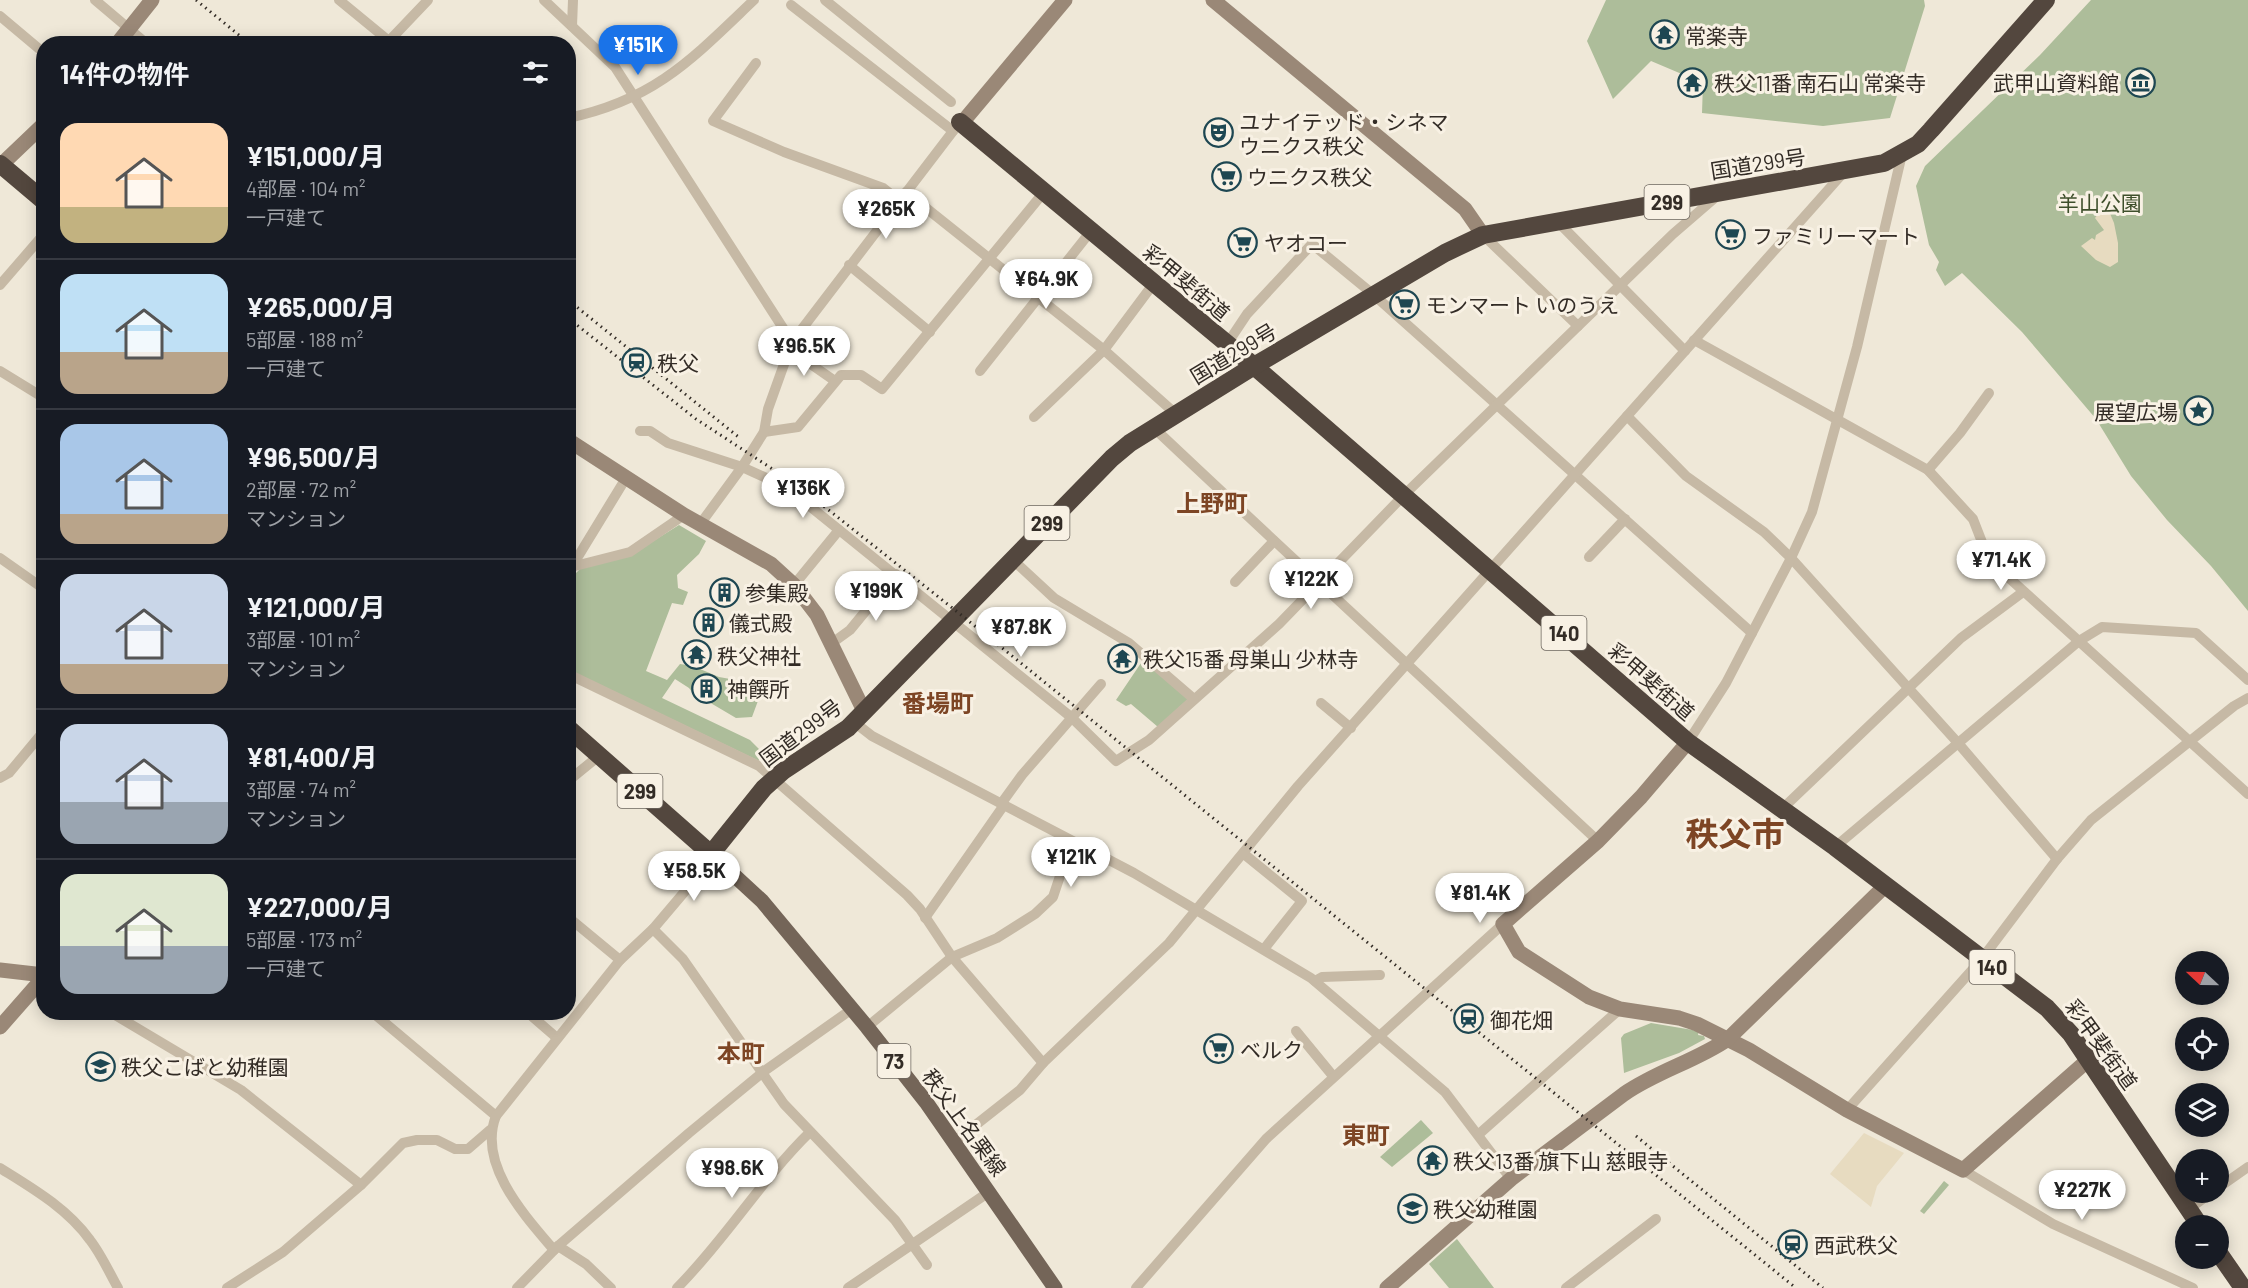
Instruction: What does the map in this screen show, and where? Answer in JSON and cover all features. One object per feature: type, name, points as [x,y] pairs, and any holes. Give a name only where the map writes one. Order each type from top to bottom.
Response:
[{"type":"highway","name":"国道299号","points":[[712,855],[772,780],[859,716],[1112,458],[1155,428],[1254,366],[1445,253],[1483,235],[1884,163],[1902,154],[1931,130],[2038,3]]},
{"type":"highway","name":"彩甲斐街道","points":[[958,126],[1044,192],[1254,366],[1688,742],[1835,847],[2047,1008],[2071,1034],[2087,1061],[2193,1215]]},
{"type":"highway","points":[[0,164],[36,194]]},
{"type":"highway","name":"299","points":[[576,735],[712,855]]},
{"type":"highway","points":[[2229,1268],[2243,1288]]},
{"type":"main road","name":"秩父上名栗線","points":[[712,855],[762,901],[867,1027],[954,1142],[1055,1288]]},
{"type":"street","points":[[95,0],[137,36]]},
{"type":"street","points":[[124,36],[152,0]]},
{"type":"street","points":[[339,0],[384,36]]},
{"type":"street","points":[[393,36],[428,0]]},
{"type":"street","points":[[544,0],[615,67],[790,345],[836,381]]},
{"type":"street","points":[[572,26],[573,0]]},
{"type":"street","points":[[576,116],[611,108],[635,98],[665,80],[691,60],[754,0]]},
{"type":"street","points":[[825,0],[951,102]]},
{"type":"street","points":[[701,523],[742,467],[764,432],[768,409],[790,345],[902,196],[1065,0]]},
{"type":"street","points":[[1213,0],[1465,209],[1483,235],[1578,326]]},
{"type":"street","points":[[791,5],[958,126]]},
{"type":"street","points":[[0,16],[36,46]]},
{"type":"street","points":[[756,63],[713,121],[784,152],[902,196],[988,258],[1104,350],[1177,415]]},
{"type":"street","points":[[0,164],[36,131]]},
{"type":"street","points":[[1136,1288],[1266,1139],[1477,946],[1598,841],[1641,797],[1688,742],[1724,687],[1791,558],[1812,512],[1838,418],[1902,154]]},
{"type":"street","points":[[954,1142],[1020,1090],[1042,1063],[1134,978],[1198,910],[1298,786],[1844,172]]},
{"type":"street","points":[[764,432],[798,427],[841,375],[850,373],[861,375],[882,389],[1044,192]]},
{"type":"street","points":[[640,431],[650,431],[668,443],[742,467],[773,481],[954,621],[1071,717],[1116,761],[1149,740],[1279,624],[1404,495],[1496,405],[1619,286],[1721,192]]},
{"type":"street","points":[[1557,221],[1685,351]]},
{"type":"street","points":[[980,371],[1091,231]]},
{"type":"street","points":[[0,285],[36,243]]},
{"type":"street","points":[[1227,344],[1247,314],[1312,244],[1374,295],[1752,633]]},
{"type":"street","points":[[849,265],[930,332]]},
{"type":"street","points":[[1034,417],[1104,350],[1154,283]]},
{"type":"street","points":[[1694,340],[1928,470],[1973,519],[1987,555],[2023,592],[2189,744],[2248,794]]},
{"type":"street","points":[[0,371],[36,393]]},
{"type":"street","points":[[1928,470],[1960,433],[1989,393]]},
{"type":"street","points":[[1627,416],[1686,476],[1764,532],[1791,558],[1958,743],[2057,859]]},
{"type":"street","points":[[1155,428],[1318,583],[1408,663],[1598,841]]},
{"type":"street","points":[[576,445],[684,514],[771,564],[794,585],[817,615],[832,643],[859,716],[872,736],[1134,873],[1315,981],[1445,1092],[1511,1179]]},
{"type":"street","points":[[576,558],[626,478]]},
{"type":"street","points":[[576,565],[630,552],[684,514]]},
{"type":"street","points":[[1589,557],[1624,519]]},
{"type":"street","points":[[794,585],[839,530]]},
{"type":"street","points":[[1235,582],[1274,541]]},
{"type":"street","points":[[0,558],[36,583]]},
{"type":"street","points":[[1012,559],[1054,598],[1129,643],[1194,699]]},
{"type":"street","points":[[832,643],[850,630],[896,574]]},
{"type":"street","points":[[1781,810],[1907,687],[1961,638],[2023,592]]},
{"type":"street","points":[[1835,847],[2079,641],[2102,627],[2196,633],[2248,680]]},
{"type":"street","points":[[576,678],[751,762],[907,895],[952,957],[1042,1063]]},
{"type":"street","points":[[925,918],[1022,775],[1101,684]]},
{"type":"street","points":[[1847,1110],[1982,960],[2057,859],[2091,820],[2234,706],[2248,698]]},
{"type":"street","points":[[1322,704],[1351,728]]},
{"type":"street","points":[[0,778],[9,773],[36,741]]},
{"type":"street","points":[[576,775],[600,755]]},
{"type":"street","points":[[867,1027],[952,957],[997,938],[1035,914],[1053,897],[1062,870],[1060,849],[1065,838]]},
{"type":"street","points":[[1244,854],[1302,901],[1264,949]]},
{"type":"street","points":[[576,1014],[620,960],[653,929],[712,855]]},
{"type":"street","points":[[1387,1288],[1511,1179],[1629,1090],[1705,1054],[1728,1039],[1886,886]]},
{"type":"street","points":[[576,924],[620,960]]},
{"type":"street","points":[[1503,924],[1519,952],[1589,998],[1620,1009],[1689,1020],[1728,1039],[1847,1110],[1963,1170],[2054,1224],[2193,1288]]},
{"type":"street","points":[[653,929],[683,959],[784,1104],[888,1213],[927,1265]]},
{"type":"street","points":[[0,970],[36,975]]},
{"type":"street","points":[[1315,981],[1323,977],[1380,975]]},
{"type":"street","points":[[0,1027],[36,985]]},
{"type":"street","points":[[521,1287],[556,1248],[763,1072],[852,1009]]},
{"type":"street","points":[[1479,1134],[1620,1009]]},
{"type":"street","points":[[123,1020],[241,1090],[361,1185]]},
{"type":"street","points":[[382,1020],[496,1116]]},
{"type":"street","points":[[536,1020],[557,1038]]},
{"type":"street","points":[[234,1286],[283,1252],[361,1185],[403,1143],[437,1140],[456,1149],[468,1149],[490,1130],[496,1116],[572,1020]]},
{"type":"street","points":[[1296,1031],[1333,1076]]},
{"type":"street","points":[[1963,1170],[2087,1061]]},
{"type":"street","points":[[490,1130],[492,1154],[515,1204],[556,1248],[586,1264],[611,1288]]},
{"type":"street","points":[[677,1288],[694,1271],[778,1165],[810,1132]]},
{"type":"street","points":[[0,1167],[47,1198],[74,1220],[91,1240],[118,1288]]},
{"type":"street","points":[[2229,1180],[2248,1167]]},
{"type":"street","points":[[848,1288],[989,1192]]},
{"type":"street","points":[[2189,1209],[2197,1203]]},
{"type":"street","points":[[1566,1288],[1656,1219]]},
{"type":"green space","points":[[1606,0],[1924,0],[1925,6],[1890,118],[1823,126],[1702,113],[1703,83],[1651,61],[1613,99],[1587,41]]},
{"type":"green space","name":"羊山公園","points":[[2091,0],[2248,0],[2248,611],[2131,476],[2096,419],[2022,332],[1962,273],[1945,286],[1936,270],[1939,262],[1929,245],[1916,186],[1925,166],[2040,55]]},
{"type":"green space","points":[[679,525],[706,541],[699,554],[677,575],[678,588],[688,592],[683,605],[672,603],[646,671],[667,680],[680,664],[693,666],[719,677],[758,684],[762,690],[752,717],[736,718],[675,679],[662,698],[750,740],[762,752],[759,761],[576,673],[576,573],[582,567],[631,555]]},
{"type":"green space","points":[[1143,660],[1188,699],[1158,727],[1131,704],[1126,706],[1116,700]]},
{"type":"green space","points":[[1651,1023],[1699,1031],[1698,1035],[1704,1036],[1705,1039],[1679,1053],[1624,1073],[1621,1038],[1624,1034]]},
{"type":"green space","points":[[1421,1120],[1433,1133],[1392,1167],[1380,1157]]},
{"type":"green space","points":[[1944,1181],[1949,1185],[1924,1214],[1920,1211]]},
{"type":"green space","points":[[1457,1239],[1494,1288],[1449,1288],[1429,1264]]},
{"type":"shaded area","points":[[2106,204],[2114,223],[2118,243],[2118,262],[2110,267],[2096,260],[2081,246],[2092,238],[2095,240],[2096,235],[2104,230],[2095,218]]},
{"type":"shaded area","points":[[1864,1133],[1904,1153],[1877,1186],[1871,1207],[1830,1174]]},
{"type":"railway","points":[[196,0],[240,36]]},
{"type":"railway","points":[[576,306],[741,439]]},
{"type":"railway","points":[[576,324],[696,419],[797,485],[1796,1288]]},
{"type":"railway","points":[[1636,1136],[1823,1288]]},
{"type":"place","name":"常楽寺","points":[[1664,35]]},
{"type":"place","name":"秩父11番 南石山 常楽寺","points":[[1693,82]]},
{"type":"place","name":"武甲山資料館","points":[[2140,82]]},
{"type":"place","name":"ユナイテッド・シネマ ウニクス秩父","points":[[1218,133]]},
{"type":"place","name":"ウニクス秩父","points":[[1226,176]]},
{"type":"place","name":"ファミリーマート","points":[[1731,235]]},
{"type":"place","name":"ヤオコー","points":[[1243,242]]},
{"type":"place","name":"モンマート いのうえ","points":[[1405,304]]},
{"type":"place","name":"秩父","points":[[636,362]]},
{"type":"place","name":"展望広場","points":[[2199,411]]},
{"type":"place","name":"参集殿","points":[[724,592]]},
{"type":"place","name":"儀式殿","points":[[708,622]]},
{"type":"place","name":"秩父神社","points":[[696,655]]},
{"type":"place","name":"秩父15番 母巣山 少林寺","points":[[1122,658]]},
{"type":"place","name":"神饌所","points":[[706,688]]},
{"type":"place","name":"御花畑","points":[[1469,1019]]},
{"type":"place","name":"ベルク","points":[[1219,1049]]},
{"type":"place","name":"秩父こばと幼稚園","points":[[100,1066]]},
{"type":"place","name":"秩父13番 旗下山 慈眼寺","points":[[1432,1160]]},
{"type":"place","name":"秩父幼稚園","points":[[1412,1208]]},
{"type":"place","name":"西武秩父","points":[[1793,1244]]},
{"type":"district","name":"上野町","points":[[1212,502]]},
{"type":"district","name":"番場町","points":[[938,702]]},
{"type":"district","name":"秩父市","points":[[1735,833]]},
{"type":"district","name":"本町","points":[[741,1052]]},
{"type":"district","name":"東町","points":[[1366,1134]]}]
